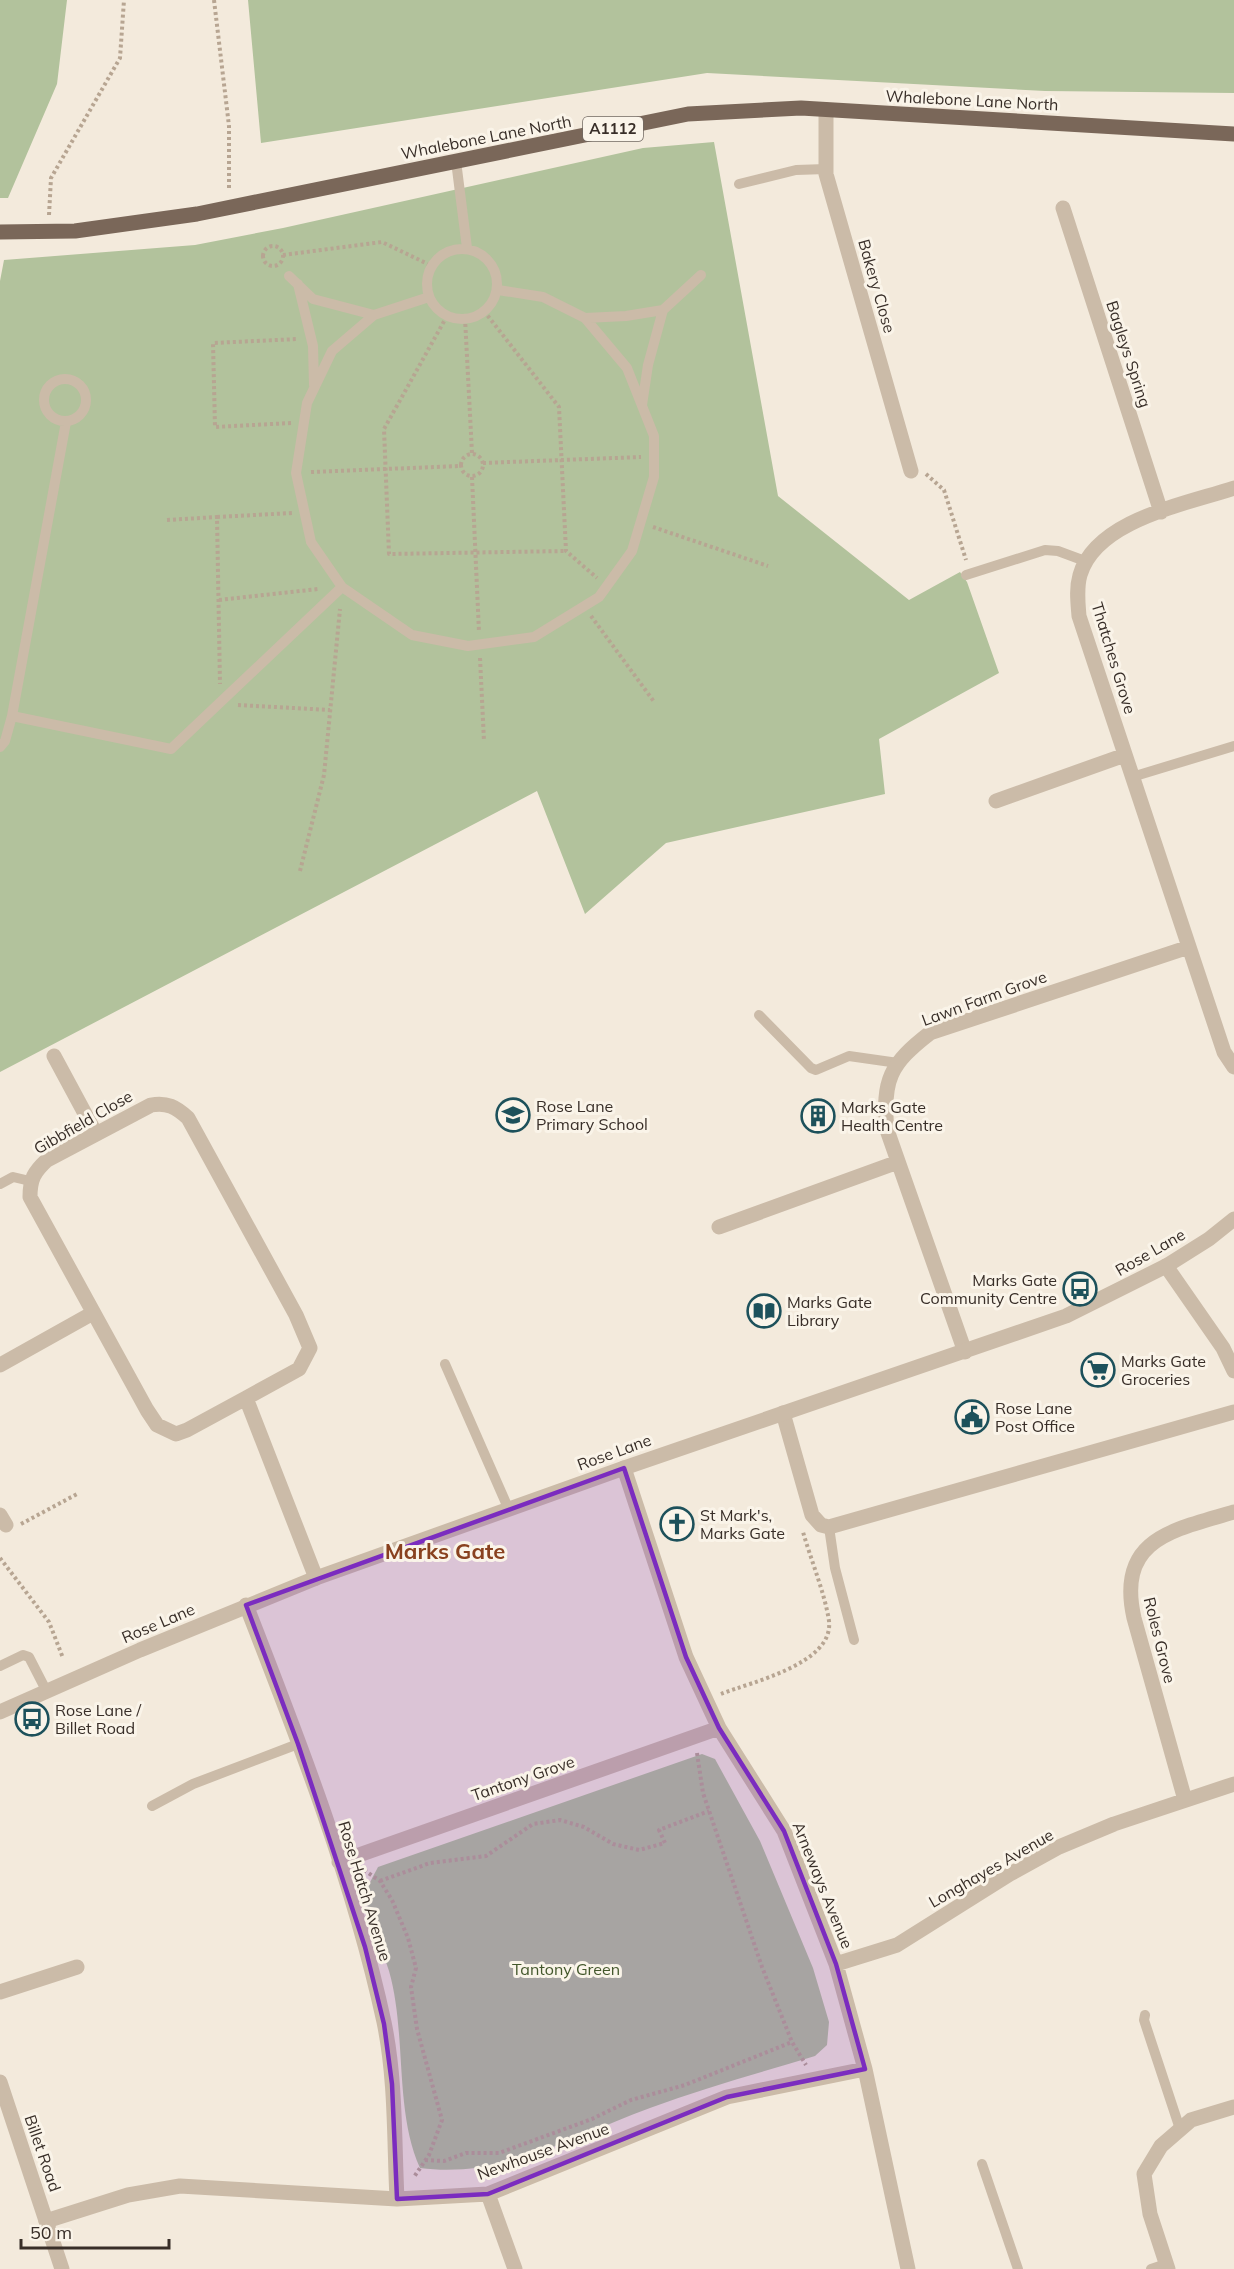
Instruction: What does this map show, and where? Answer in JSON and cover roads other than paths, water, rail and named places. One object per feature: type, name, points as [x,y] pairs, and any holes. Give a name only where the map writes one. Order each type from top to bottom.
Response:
[{"type":"main road","name":"Whalebone Lane North","points":[[0,232],[75,231],[228,208],[688,114],[801,108],[1234,134]]},
{"type":"street","name":"Bakery Close","points":[[826,110],[826,169],[913,474]]},
{"type":"street","name":"Bagleys Spring","points":[[1063,208],[1161,512]]},
{"type":"street","points":[[1085,561],[1120,527],[1234,488]]},
{"type":"street","name":"Thatches Grove","points":[[1085,561],[1077,594],[1079,616],[1224,1053],[1234,1067]]},
{"type":"street","points":[[996,801],[1125,754]]},
{"type":"street","name":"Lawn Farm Grove","points":[[965,1352],[887,1130],[884,1098],[892,1070],[909,1050],[930,1033],[1189,947]]},
{"type":"street","points":[[54,1056],[96,1134]]},
{"type":"street","name":"Gibbfield Close","points":[[161,1103],[175,1107],[188,1118],[296,1315],[310,1348],[298,1369],[187,1430],[176,1434],[158,1425],[147,1410],[36,1210],[30,1197],[30,1181],[36,1170],[47,1160],[151,1105],[161,1103]]},
{"type":"street","points":[[719,1227],[898,1162]]},
{"type":"street","name":"Rose Lane","points":[[0,1712],[246,1605],[316,1578],[624,1468],[1066,1316],[1166,1266],[1209,1239],[1234,1219]]},
{"type":"street","points":[[1166,1266],[1233,1365]]},
{"type":"street","points":[[0,1365],[93,1313]]},
{"type":"street","points":[[246,1398],[316,1578]]},
{"type":"street","points":[[783,1413],[812,1515],[821,1525],[829,1527],[1234,1412]]},
{"type":"street","name":"Arneways Avenue","points":[[624,1468],[686,1657],[719,1728],[784,1831],[837,1964],[865,2068],[908,2269]]},
{"type":"street","name":"Roles Grove","points":[[1185,1800],[1134,1618],[1131,1583],[1140,1558],[1156,1539],[1167,1532],[1234,1512]]},
{"type":"street","name":"Rose Hatch Avenue","points":[[246,1605],[344,1861],[384,2024],[392,2084],[397,2199]]},
{"type":"street","name":"Tantony Grove","points":[[344,1861],[719,1728]]},
{"type":"street","name":"Longhayes Avenue","points":[[837,1964],[897,1945],[1010,1874],[1059,1847],[1114,1824],[1234,1784]]},
{"type":"street","points":[[0,1992],[77,1967]]},
{"type":"street","name":"Newhouse Avenue","points":[[46,2220],[128,2195],[180,2186],[397,2199],[488,2194],[727,2097],[865,2068]]},
{"type":"street","name":"Billet Road","points":[[0,2082],[62,2269]]},
{"type":"street","points":[[1162,2267],[1144,2174],[1161,2146],[1191,2120],[1234,2107]]},
{"type":"street","points":[[488,2194],[515,2269]]},
{"type":"lane","points":[[456,161],[467,248]]},
{"type":"lane","points":[[739,184],[795,170],[826,169]]},
{"type":"lane","points":[[467,248],[483,255],[492,263],[497,275],[498,290],[493,302],[484,311],[465,318],[447,316],[429,297],[427,285],[432,266],[447,251],[467,248]]},
{"type":"lane","points":[[642,406],[648,365],[663,310],[701,275]]},
{"type":"lane","points":[[289,276],[313,299],[374,315]]},
{"type":"lane","points":[[298,284],[311,338],[314,388]]},
{"type":"lane","points":[[429,297],[374,315],[332,351],[307,403],[296,473],[311,542],[342,587],[412,634],[468,646],[534,637],[599,597],[632,551],[654,477],[654,436],[627,368],[585,318],[543,297],[498,290]]},
{"type":"lane","points":[[585,318],[626,316],[663,310]]},
{"type":"lane","points":[[66,379],[79,384],[86,399],[81,414],[66,422],[52,417],[44,401],[48,387],[58,380],[66,379]]},
{"type":"lane","points":[[0,747],[5,741],[12,716],[66,422]]},
{"type":"lane","points":[[969,572],[1045,550],[1058,551],[1085,561]]},
{"type":"lane","points":[[12,716],[171,749],[342,587]]},
{"type":"lane","points":[[1132,777],[1234,746]]},
{"type":"lane","points":[[759,1015],[811,1068],[816,1070],[849,1056],[898,1063]]},
{"type":"lane","points":[[0,1184],[13,1177],[30,1181]]},
{"type":"lane","points":[[445,1364],[509,1510]]},
{"type":"lane","points":[[829,1527],[835,1568],[854,1640]]},
{"type":"lane","points":[[0,1666],[23,1655],[29,1657],[47,1692]]},
{"type":"lane","points":[[152,1806],[193,1784],[298,1744]]},
{"type":"lane","points":[[1145,2015],[1144,2020],[1180,2129]]},
{"type":"lane","points":[[982,2164],[1018,2269]]},
{"type":"place","name":"Rose Lane Primary School","points":[[513,1115]]},
{"type":"place","name":"Marks Gate Health Centre","points":[[818,1116]]},
{"type":"place","name":"Marks Gate Community Centre","points":[[1080,1289]]},
{"type":"place","name":"Marks Gate Library","points":[[764,1311]]},
{"type":"place","name":"Marks Gate Groceries","points":[[1098,1370]]},
{"type":"place","name":"Rose Lane Post Office","points":[[972,1417]]},
{"type":"place","name":"St Mark's, Marks Gate","points":[[677,1524]]},
{"type":"place","name":"Rose Lane / Billet Road","points":[[32,1719]]},
{"type":"district","name":"Marks Gate","points":[[445,1551]]},
{"type":"park label","name":"Tantony Green","points":[[566,1969]]}]
